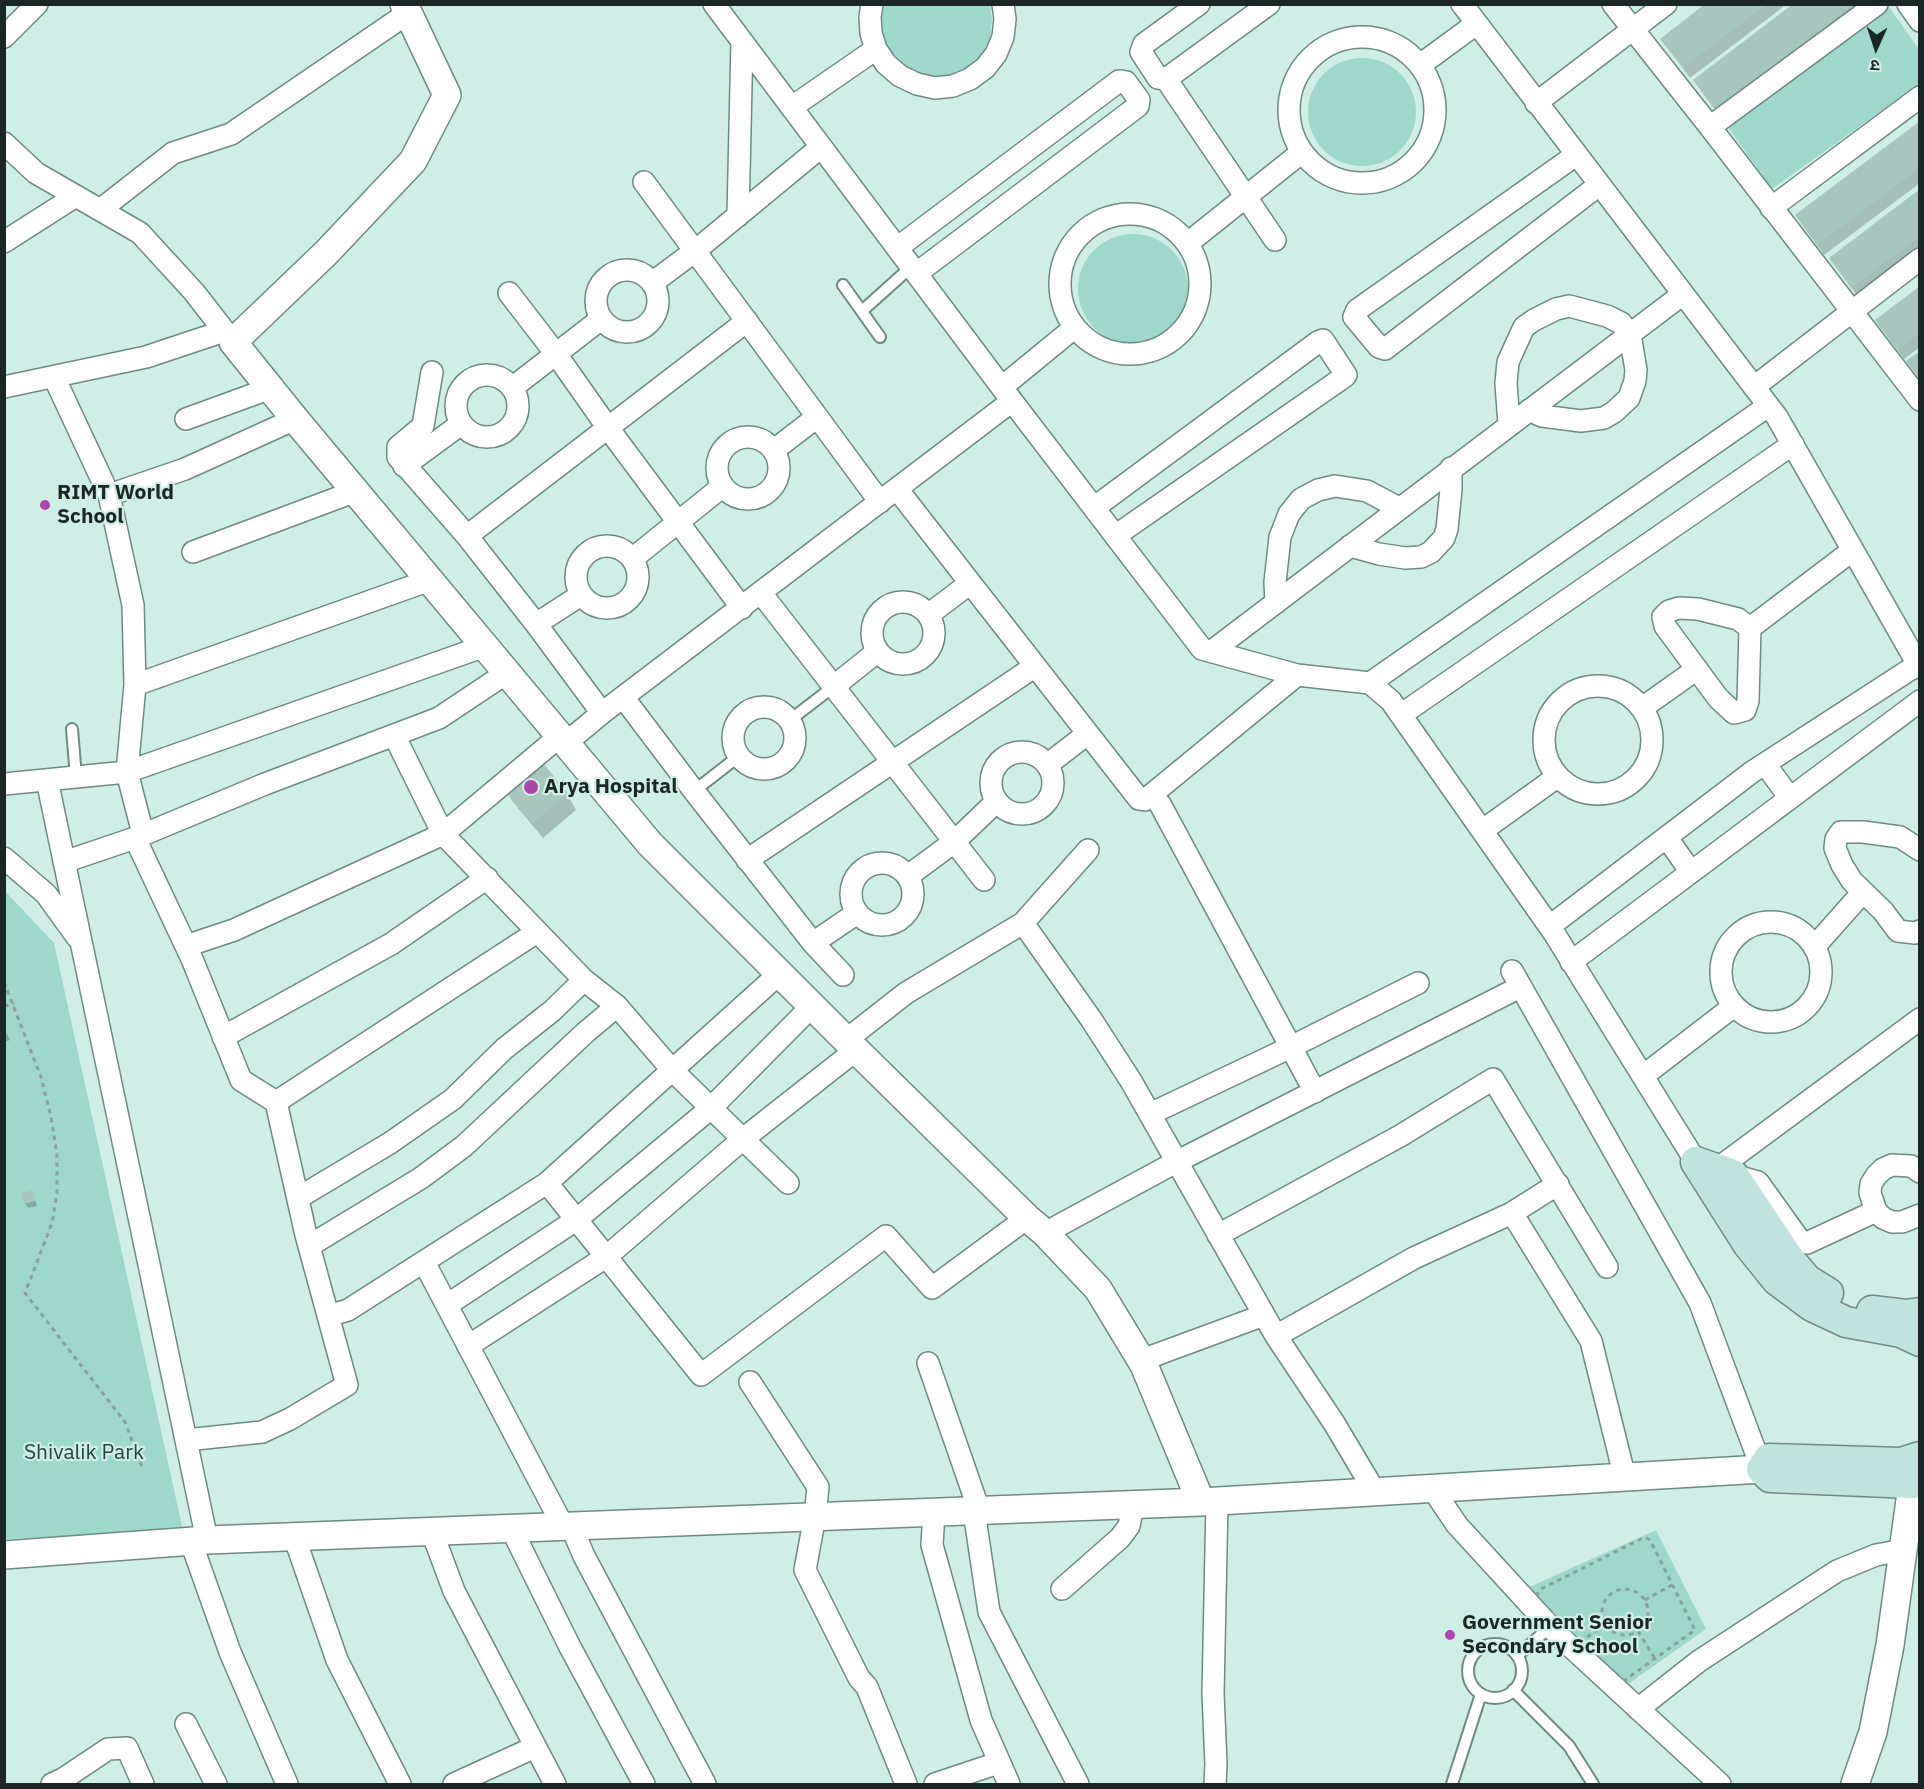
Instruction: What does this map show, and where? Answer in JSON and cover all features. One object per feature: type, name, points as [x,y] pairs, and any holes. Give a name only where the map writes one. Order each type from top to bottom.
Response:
[{"type":"main road","points":[[1716,1168],[1807,1280],[1840,1300],[1874,1312],[1906,1315],[1920,1313]]},
{"type":"main road","points":[[1716,1168],[1748,1244],[1777,1280],[1812,1305],[1846,1322],[1901,1332],[1920,1341]]},
{"type":"main road","points":[[1915,1490],[1912,1483],[1770,1477],[1762,1469],[1769,1459],[1901,1462],[1920,1457]]},
{"type":"street","points":[[4,37],[38,4]]},
{"type":"street","points":[[714,4],[1202,649],[1297,675],[1370,683],[1402,714],[1550,926],[1642,1076],[1716,1168],[1758,1182],[1801,1242],[1807,1243],[1876,1211]]},
{"type":"street","points":[[872,4],[871,33],[876,49],[886,64],[900,76],[917,84],[935,88],[953,86],[970,79],[985,68],[996,54],[1003,37],[1005,19],[1003,4]]},
{"type":"street","points":[[1199,4],[1144,44],[1141,52],[1158,78],[1166,79],[1269,4]]},
{"type":"street","points":[[1462,4],[1777,417],[1918,666],[1765,764],[1550,926]]},
{"type":"street","points":[[1613,4],[1920,400]]},
{"type":"street","points":[[1536,103],[1666,4]]},
{"type":"street","points":[[1710,127],[1877,4]]},
{"type":"street","points":[[1908,4],[1920,21]]},
{"type":"street","points":[[4,387],[146,357],[228,336],[326,253],[413,161],[447,95],[406,9],[231,134],[173,153],[100,210]]},
{"type":"street","points":[[1420,65],[1476,24]]},
{"type":"street","points":[[1360,37],[1383,40],[1403,50],[1420,65],[1430,82],[1435,100],[1435,120],[1430,138],[1420,155],[1406,169],[1389,178],[1370,183],[1350,182],[1332,177],[1315,166],[1302,152],[1292,132],[1289,110],[1292,88],[1302,68],[1318,52],[1338,41],[1360,37]]},
{"type":"street","points":[[738,216],[742,41]]},
{"type":"street","points":[[792,107],[876,49]]},
{"type":"street","points":[[1166,79],[1275,240]]},
{"type":"street","points":[[897,248],[1119,81],[1126,82],[1138,100],[1138,106],[914,269]]},
{"type":"street","points":[[1771,208],[1920,97]]},
{"type":"street","points":[[4,143],[36,173],[140,233],[194,292],[295,419],[650,844],[1098,1289],[1142,1360],[1209,1502],[1215,1785]]},
{"type":"street","points":[[652,283],[695,251],[821,147]]},
{"type":"street","points":[[1188,243],[1302,152]]},
{"type":"street","points":[[1576,155],[1357,310],[1354,317],[1379,347],[1385,349],[1599,185]]},
{"type":"street","points":[[644,182],[818,417],[969,584],[1139,799],[1144,800],[1297,675]]},
{"type":"street","points":[[4,242],[76,196]]},
{"type":"street","points":[[1128,214],[1145,216],[1161,221],[1188,243],[1198,265],[1201,289],[1195,313],[1182,333],[1162,348],[1139,355],[1115,354],[1092,344],[1074,328],[1065,313],[1060,297],[1059,279],[1070,247],[1095,223],[1111,216],[1128,214]]},
{"type":"street","points":[[1754,387],[1920,259]]},
{"type":"street","points":[[617,272],[637,272],[652,283],[657,293],[658,303],[655,314],[640,329],[630,332],[619,331],[609,327],[602,319],[596,301],[597,291],[609,276],[617,272]]},
{"type":"street","points":[[509,293],[742,608]]},
{"type":"street","points":[[1212,651],[1683,294]]},
{"type":"street","points":[[1509,425],[1506,383],[1508,362],[1524,327],[1551,311],[1569,306],[1607,316],[1621,323],[1630,334],[1636,370],[1629,398],[1604,418],[1581,421],[1542,416],[1529,410]]},
{"type":"street","points":[[512,388],[602,319]]},
{"type":"street","points":[[467,536],[747,321]]},
{"type":"street","points":[[186,946],[234,930],[443,834],[563,739],[602,713],[889,496],[1007,394],[1074,328]]},
{"type":"street","points":[[1095,507],[1323,340],[1346,375],[1344,377],[1115,536]]},
{"type":"street","points":[[432,372],[423,426],[398,447],[398,457],[467,536],[602,713]]},
{"type":"street","points":[[477,376],[496,376],[512,388],[518,408],[509,427],[500,434],[479,436],[461,424],[456,406],[457,396],[468,380],[477,376]]},
{"type":"street","points":[[54,377],[109,495],[133,605],[135,685],[127,772],[139,836],[241,1080],[276,1102],[309,1246],[347,1385],[290,1419],[262,1432],[186,1440]]},
{"type":"street","points":[[186,419],[271,388]]},
{"type":"street","points":[[1370,683],[1768,406]]},
{"type":"street","points":[[774,450],[818,417]]},
{"type":"street","points":[[109,495],[185,469],[295,419]]},
{"type":"street","points":[[404,466],[461,424]]},
{"type":"street","points":[[748,437],[767,443],[774,450],[779,470],[777,480],[771,489],[762,495],[741,498],[723,486],[719,477],[719,458],[723,449],[730,443],[748,437]]},
{"type":"street","points":[[1402,714],[1793,444]]},
{"type":"street","points":[[1350,546],[1405,558],[1421,557],[1431,552],[1444,538],[1447,529],[1451,468]]},
{"type":"street","points":[[632,559],[723,486]]},
{"type":"street","points":[[1276,603],[1275,582],[1280,537],[1289,514],[1302,499],[1318,490],[1335,486],[1367,491],[1399,508]]},
{"type":"street","points":[[193,552],[356,491]]},
{"type":"street","points":[[603,546],[624,551],[632,559],[636,567],[636,586],[632,595],[625,602],[606,608],[588,602],[581,595],[576,574],[578,564],[584,555],[603,546]]},
{"type":"street","points":[[1750,628],[1853,550]]},
{"type":"street","points":[[135,685],[430,580]]},
{"type":"street","points":[[928,615],[969,584]]},
{"type":"street","points":[[761,593],[984,880]]},
{"type":"street","points":[[536,624],[581,595]]},
{"type":"street","points":[[903,602],[921,608],[928,615],[933,625],[934,635],[925,655],[906,664],[895,663],[878,651],[872,633],[873,623],[885,608],[903,602]]},
{"type":"street","points":[[1679,608],[1698,609],[1738,619],[1750,628],[1750,685],[1745,710],[1734,713],[1728,709],[1665,626],[1663,617],[1669,611],[1679,608]]},
{"type":"street","points":[[4,784],[127,772],[485,646]]},
{"type":"street","points":[[833,687],[878,651]]},
{"type":"street","points":[[747,860],[1034,667]]},
{"type":"street","points":[[1642,708],[1697,669]]},
{"type":"street","points":[[64,862],[139,836],[265,784],[439,718],[508,672]]},
{"type":"street","points":[[1596,686],[1613,688],[1629,696],[1642,708],[1650,724],[1653,743],[1648,761],[1639,777],[1624,788],[1607,794],[1589,794],[1571,788],[1557,777],[1547,762],[1543,745],[1544,728],[1551,711],[1563,698],[1578,689],[1596,686]]},
{"type":"street","points":[[623,696],[747,860],[813,943],[843,975]]},
{"type":"street","points":[[1571,962],[1920,701]]},
{"type":"street","points":[[761,707],[782,712],[789,720],[795,738],[794,748],[782,763],[774,768],[754,767],[739,756],[734,746],[733,736],[742,716],[761,707]]},
{"type":"street","points":[[1047,765],[1087,734]]},
{"type":"street","points":[[394,735],[443,834],[584,980],[617,1006],[673,1071],[788,1183]]},
{"type":"street","points":[[1022,752],[1041,758],[1047,765],[1052,775],[1053,785],[1051,796],[1045,805],[1025,814],[1015,813],[997,801],[991,783],[997,765],[1004,758],[1022,752]]},
{"type":"street","points":[[1765,764],[1790,798]]},
{"type":"street","points":[[1483,830],[1557,777]]},
{"type":"street","points":[[47,780],[186,1440],[199,1541],[230,1652],[287,1785]]},
{"type":"street","points":[[908,876],[954,842],[997,801]]},
{"type":"street","points":[[1160,804],[1315,1092]]},
{"type":"street","points":[[1920,850],[1900,837],[1863,832],[1841,832],[1836,839],[1836,848],[1842,865],[1852,880],[1883,911],[1898,931],[1915,933],[1920,931]]},
{"type":"street","points":[[1667,838],[1691,872]]},
{"type":"street","points":[[468,1346],[606,1257],[851,1045],[906,993],[1023,923],[1088,850]]},
{"type":"street","points":[[4,858],[46,894],[81,942]]},
{"type":"street","points":[[873,865],[892,865],[908,876],[914,897],[905,916],[885,925],[865,920],[857,913],[853,904],[853,885],[857,876],[864,869],[873,865]]},
{"type":"street","points":[[223,1037],[391,944],[487,878]]},
{"type":"street","points":[[1815,946],[1863,892]]},
{"type":"street","points":[[813,943],[857,913]]},
{"type":"street","points":[[1762,922],[1777,922],[1792,926],[1805,934],[1815,946],[1821,961],[1821,978],[1817,993],[1807,1007],[1794,1017],[1779,1021],[1762,1021],[1747,1016],[1734,1006],[1725,993],[1721,978],[1721,963],[1726,949],[1741,932],[1762,922]]},
{"type":"street","points":[[1023,923],[1091,1019],[1150,1114],[1276,1336],[1334,1423],[1375,1492]]},
{"type":"street","points":[[276,1102],[537,932]]},
{"type":"street","points":[[328,1316],[348,1310],[547,1183],[780,974]]},
{"type":"street","points":[[4,1555],[199,1541],[1209,1502],[1762,1469],[1700,1303],[1516,979],[1315,1092],[1176,1162],[1036,1226],[932,1288],[886,1236],[701,1375],[547,1183]]},
{"type":"street","points":[[298,1198],[390,1143],[453,1099],[504,1049],[552,1011],[584,980]]},
{"type":"street","points":[[1150,1114],[1418,983]]},
{"type":"street","points":[[309,1246],[421,1178],[464,1146],[617,1006]]},
{"type":"street","points":[[447,1305],[576,1220],[711,1108],[812,1006]]},
{"type":"street","points":[[1642,1076],[1734,1006]]},
{"type":"street","points":[[1716,1168],[1920,1019]]},
{"type":"street","points":[[1218,1234],[1400,1136],[1493,1079],[1607,1267]]},
{"type":"street","points":[[1919,1171],[1902,1164],[1883,1169],[1871,1184],[1870,1193],[1876,1211],[1892,1222],[1902,1222],[1920,1215]]},
{"type":"street","points":[[1276,1336],[1414,1258],[1512,1213],[1558,1184]]},
{"type":"street","points":[[1512,1213],[1591,1341],[1625,1478]]},
{"type":"street","points":[[424,1262],[705,1785]]},
{"type":"street","points":[[1142,1360],[1264,1315]]},
{"type":"street","points":[[928,1363],[976,1510],[989,1612],[1078,1785]]},
{"type":"street","points":[[750,1382],[818,1487],[805,1570],[859,1678],[867,1687],[906,1785]]},
{"type":"street","points":[[1432,1488],[1457,1525],[1550,1627],[1720,1785]]},
{"type":"street","points":[[1855,1785],[1873,1732],[1890,1645],[1915,1490]]},
{"type":"street","points":[[1062,1589],[1120,1538],[1129,1526],[1133,1505]]},
{"type":"street","points":[[934,1512],[932,1545],[981,1720],[1009,1785]]},
{"type":"street","points":[[511,1528],[570,1647],[644,1785]]},
{"type":"street","points":[[432,1532],[454,1592],[555,1785]]},
{"type":"street","points":[[295,1539],[337,1660],[400,1785]]},
{"type":"street","points":[[1638,1709],[1699,1661],[1837,1571],[1876,1555],[1904,1550]]},
{"type":"street","points":[[186,1724],[216,1785]]},
{"type":"street","points":[[454,1785],[535,1747]]},
{"type":"street","points":[[60,1783],[108,1749],[127,1748],[143,1785]]},
{"type":"street","points":[[935,1785],[998,1762]]},
{"type":"lane","points":[[862,311],[914,269]]},
{"type":"lane","points":[[843,285],[880,337]]},
{"type":"lane","points":[[789,720],[833,687]]},
{"type":"lane","points":[[72,729],[76,777]]},
{"type":"lane","points":[[694,791],[739,756]]},
{"type":"lane","points":[[1517,1656],[1550,1627]]},
{"type":"lane","points":[[1493,1644],[1502,1645],[1517,1656],[1521,1673],[1514,1690],[1498,1697],[1481,1694],[1470,1681],[1468,1673],[1468,1664],[1477,1650],[1493,1644]]},
{"type":"lane","points":[[1514,1690],[1569,1746],[1593,1785]]},
{"type":"lane","points":[[1452,1785],[1481,1694]]},
{"type":"path","points":[[4,982],[41,1077],[57,1155],[57,1193],[52,1223],[25,1293],[125,1422],[142,1467]]},
{"type":"path","points":[[4,1006],[14,1004]]},
{"type":"path","points":[[1641,1539],[1650,1540],[1695,1630],[1625,1680],[1616,1678],[1580,1642],[1537,1599],[1539,1590],[1641,1539]]},
{"type":"path","points":[[1645,1600],[1672,1585]]},
{"type":"path","points":[[1628,1589],[1635,1591],[1645,1600],[1648,1610],[1647,1618],[1638,1631],[1624,1635],[1610,1630],[1606,1624],[1602,1611],[1607,1597],[1613,1593],[1628,1589]]},
{"type":"path","points":[[1580,1642],[1606,1624]]},
{"type":"path","points":[[1638,1631],[1655,1659]]},
{"type":"green space","points":[[882,5],[990,5],[992,20],[990,38],[982,54],[970,66],[952,75],[932,78],[913,73],[897,62],[885,47],[879,28]]},
{"type":"green space","points":[[1889,7],[1919,49],[1919,84],[1772,189],[1725,123]]},
{"type":"green space","points":[[1362,58],[1383,62],[1400,74],[1412,91],[1416,112],[1412,133],[1400,150],[1383,162],[1362,166],[1341,162],[1324,150],[1312,133],[1308,112],[1312,91],[1324,74],[1341,62]]},
{"type":"green space","points":[[1133,234],[1154,238],[1172,250],[1184,268],[1188,289],[1184,310],[1172,328],[1154,340],[1133,344],[1112,340],[1094,328],[1082,310],[1078,289],[1082,268],[1094,250],[1112,238]]},
{"type":"green space","name":"Shivalik Park","points":[[4,890],[54,943],[183,1531],[5,1539]]},
{"type":"green space","points":[[1656,1530],[1706,1629],[1621,1689],[1523,1590]]},
{"type":"building","points":[[1705,4],[1767,4],[1683,68],[1660,39]]},
{"type":"building","points":[[1793,4],[1854,4],[1715,110],[1693,80]]},
{"type":"building","points":[[1920,121],[1920,168],[1817,245],[1795,215]]},
{"type":"building","points":[[1920,189],[1920,236],[1851,288],[1829,258]]},
{"type":"building","points":[[1920,286],[1920,333],[1897,350],[1875,320]]},
{"type":"building","points":[[1920,351],[1920,380],[1906,361]]},
{"type":"building","points":[[537,756],[568,793],[532,823],[501,786]]},
{"type":"building","points":[[33,1190],[36,1201],[24,1204],[21,1193]]},
{"type":"place","name":"RIMT World School","points":[[45,505]]},
{"type":"place","name":"Arya Hospital","points":[[531,787]]},
{"type":"place","name":"Government Senior Secondary School","points":[[1450,1635]]}]
